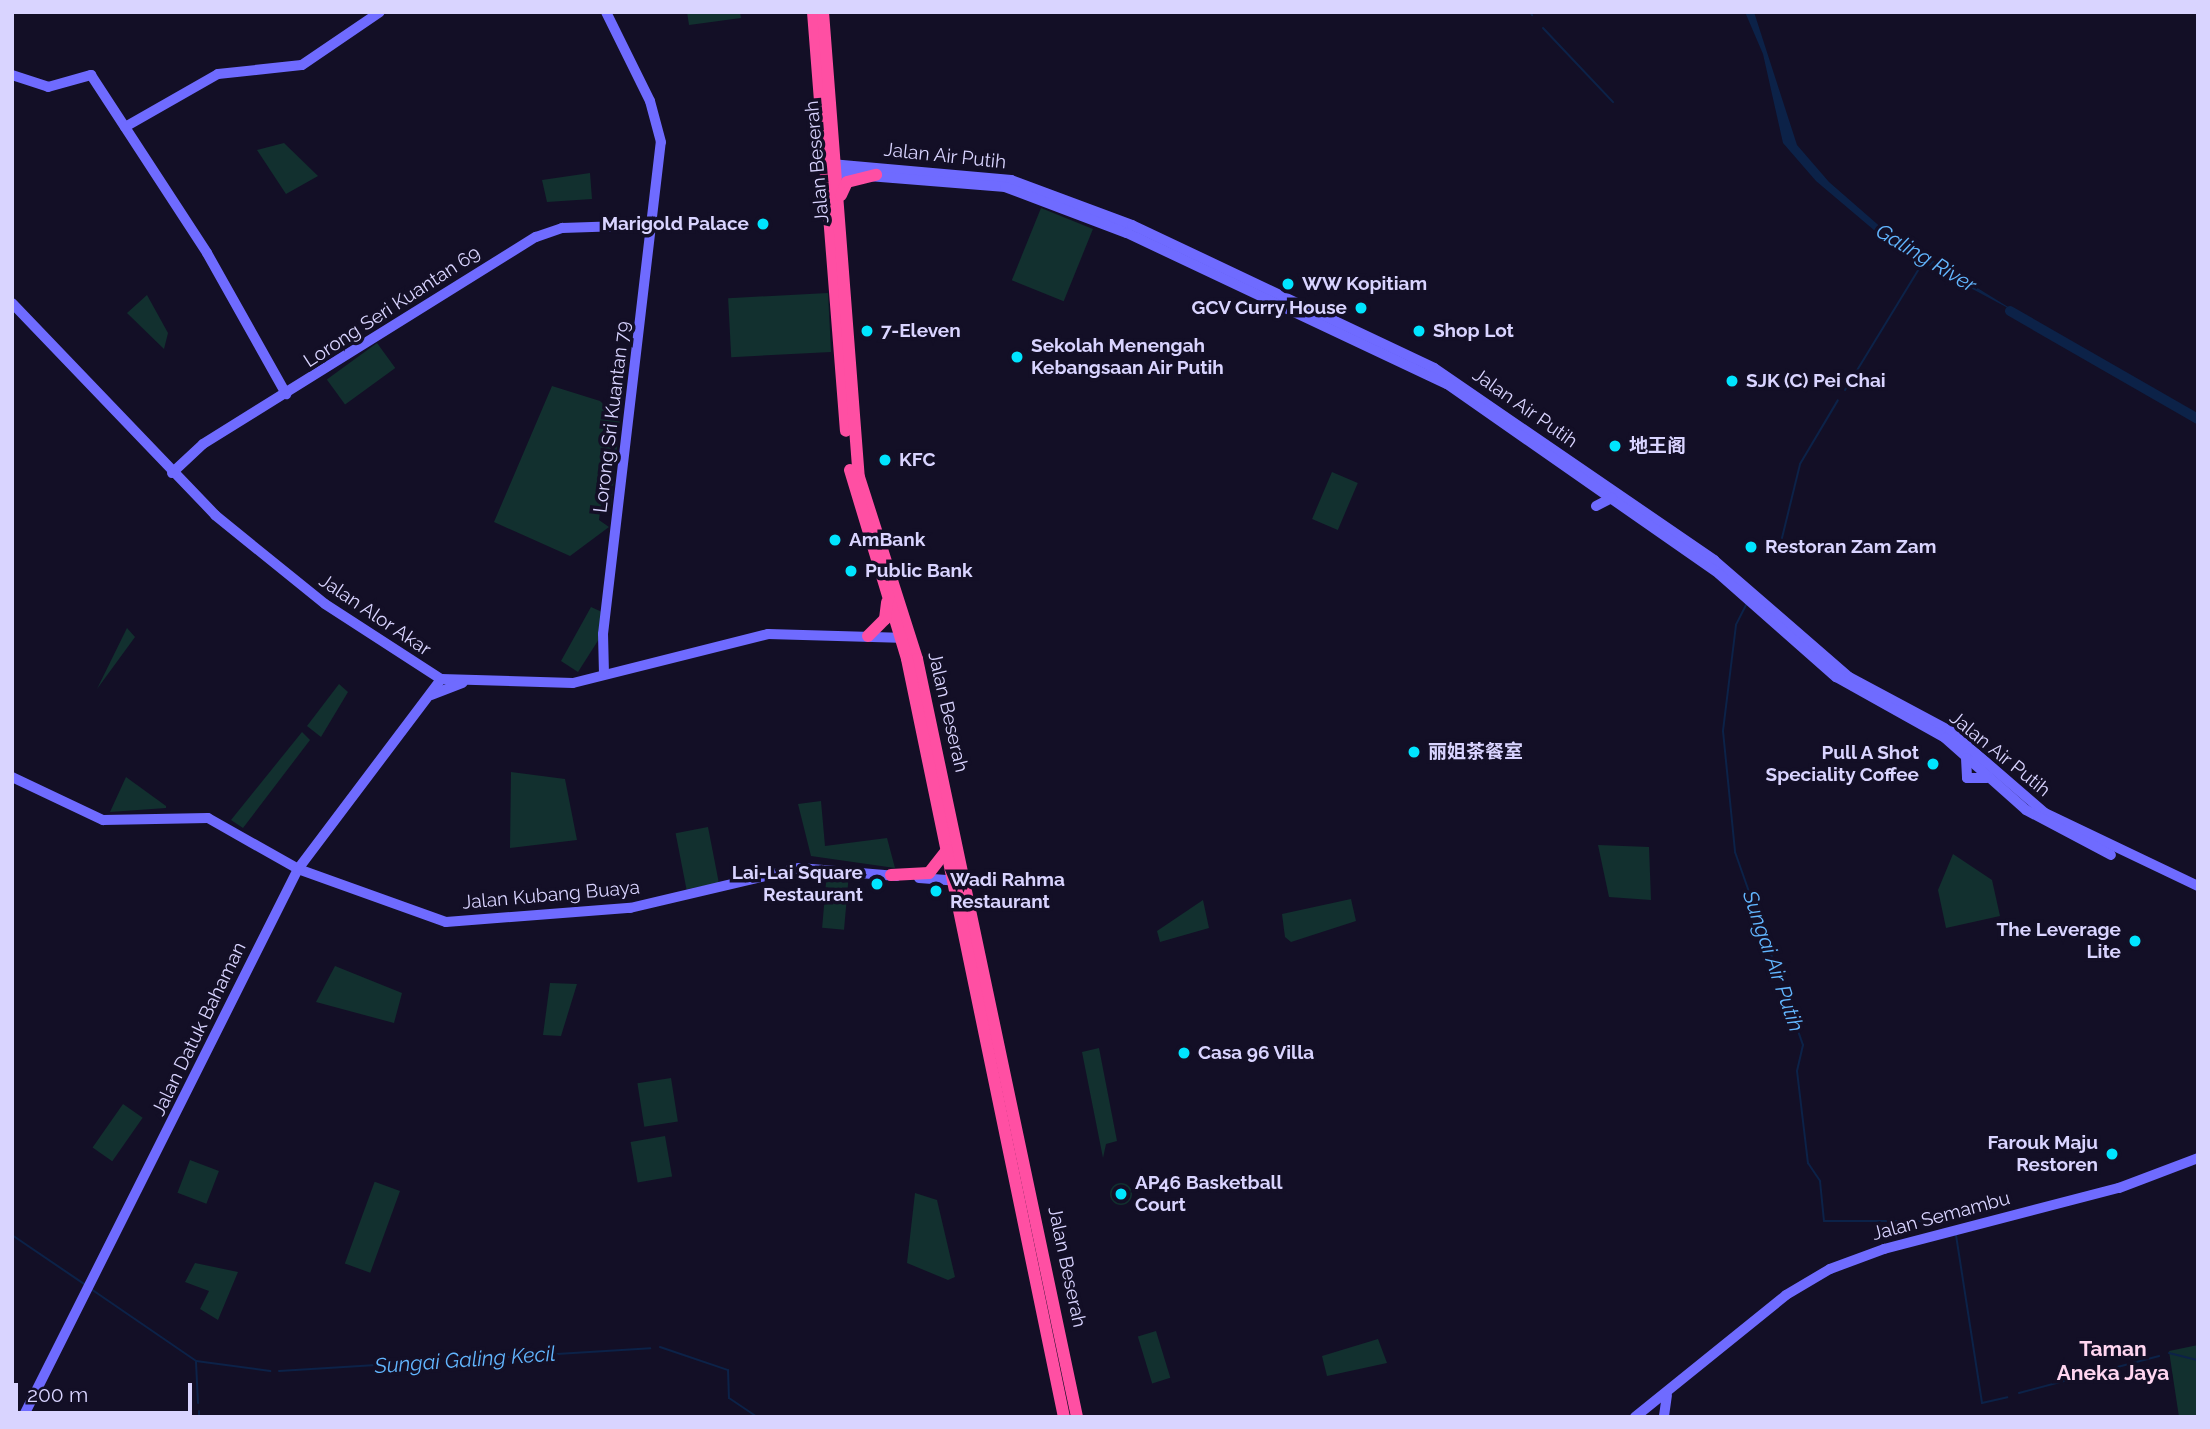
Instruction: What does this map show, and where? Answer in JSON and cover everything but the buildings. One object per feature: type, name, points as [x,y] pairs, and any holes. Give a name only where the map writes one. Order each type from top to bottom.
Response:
[{"type":"highway","name":"Jalan Beserah","points":[[813,12],[832,169],[840,209],[859,477],[906,638],[1077,1417]]},
{"type":"highway","name":"Jalan Beserah","points":[[823,12],[848,456],[886,595],[906,638],[947,849],[961,881],[1064,1417]]},
{"type":"highway","points":[[840,209],[847,182],[876,174]]},
{"type":"highway","points":[[868,636],[884,619],[886,595]]},
{"type":"highway","points":[[891,875],[929,873],[947,849]]},
{"type":"street","points":[[125,127],[218,74],[302,65],[380,12]]},
{"type":"street","name":"Lorong Sri Kuantan 79","points":[[604,674],[603,634],[660,137],[650,102],[606,12]]},
{"type":"street","points":[[12,75],[48,88],[91,75],[207,253],[286,394]]},
{"type":"street","name":"Jalan Air Putih","points":[[832,169],[1005,187],[1127,233],[1447,384],[1714,560],[1849,677],[1950,732],[2045,813],[2197,887]]},
{"type":"street","name":"Jalan Air Putih","points":[[832,169],[993,176],[1103,212],[1439,370],[1736,587],[1836,677],[1938,733],[1987,778],[2062,831],[2197,887]]},
{"type":"street","name":"Lorong Seri Kuantan 69","points":[[172,473],[203,444],[536,237],[562,228],[651,225]]},
{"type":"street","name":"Jalan Alor Akar","points":[[12,303],[172,473],[325,604],[441,679],[548,685],[761,635],[906,638]]},
{"type":"street","points":[[1596,506],[1612,498]]},
{"type":"street","name":"Jalan Datuk Bahaman","points":[[23,1417],[298,869],[324,826],[441,679]]},
{"type":"street","points":[[428,697],[470,680]]},
{"type":"street","name":"Jalan Kubang Buaya","points":[[12,777],[103,820],[208,818],[298,869],[446,922],[630,908],[799,867],[961,881]]},
{"type":"street","name":"Jalan Semambu","points":[[1626,1417],[1786,1295],[1843,1264],[2119,1188],[2198,1158]]},
{"type":"street","name":"Jalan Semambu","points":[[1636,1417],[1652,1399],[1674,1386],[1714,1352]]},
{"type":"street","points":[[1636,1417],[1664,1416],[1663,1402],[1674,1386]]},
{"type":"green space","points":[[687,12],[740,12],[741,18],[689,25]]},
{"type":"green space","points":[[284,143],[318,176],[286,194],[257,150]]},
{"type":"green space","points":[[590,173],[592,199],[547,202],[542,180]]},
{"type":"green space","points":[[1041,208],[1093,229],[1064,301],[1012,280]]},
{"type":"green space","points":[[828,293],[831,352],[731,357],[728,298]]},
{"type":"green space","points":[[147,295],[168,333],[164,349],[127,313]]},
{"type":"green space","points":[[377,343],[395,368],[345,405],[327,379]]},
{"type":"green space","points":[[552,386],[600,401],[620,420],[611,506],[601,505],[599,520],[609,527],[570,556],[494,522]]},
{"type":"green space","points":[[1332,472],[1358,483],[1338,530],[1312,519]]},
{"type":"green space","points":[[591,607],[602,612],[599,639],[578,672],[561,661]]},
{"type":"green space","points":[[127,628],[135,637],[97,689]]},
{"type":"green space","points":[[339,684],[348,692],[321,737],[307,726]]},
{"type":"green space","points":[[302,732],[310,740],[243,828],[231,820]]},
{"type":"green space","points":[[511,772],[565,779],[577,840],[510,848]]},
{"type":"green space","points":[[126,777],[166,806],[166,808],[110,812]]},
{"type":"green space","points":[[821,801],[825,846],[887,838],[895,868],[811,856],[798,804]]},
{"type":"green space","points":[[708,827],[719,883],[686,889],[676,833]]},
{"type":"green space","points":[[1598,845],[1649,847],[1651,900],[1609,897]]},
{"type":"green space","points":[[1953,854],[1992,880],[2000,916],[1946,928],[1938,890]]},
{"type":"green space","points":[[827,872],[849,874],[844,930],[822,928]]},
{"type":"green space","points":[[1351,899],[1356,921],[1291,942],[1285,937],[1282,914]]},
{"type":"green space","points":[[1203,900],[1209,928],[1160,942],[1157,931]]},
{"type":"green space","points":[[335,966],[402,993],[394,1023],[316,1002]]},
{"type":"green space","points":[[550,983],[577,984],[561,1036],[543,1035]]},
{"type":"green space","points":[[1099,1048],[1117,1141],[1106,1144],[1103,1158],[1082,1052]]},
{"type":"green space","points":[[671,1078],[678,1121],[644,1127],[637,1083]]},
{"type":"green space","points":[[123,1104],[143,1118],[112,1161],[93,1147]]},
{"type":"green space","points":[[665,1136],[672,1176],[638,1182],[631,1142]]},
{"type":"green space","points":[[190,1160],[219,1171],[206,1204],[177,1193]]},
{"type":"green space","points":[[375,1182],[400,1191],[370,1273],[345,1264]]},
{"type":"green space","name":"AP46 Basketball Court","points":[[1121,1183],[1129,1186],[1132,1194],[1129,1202],[1121,1205],[1113,1202],[1110,1194],[1113,1186]]},
{"type":"green space","points":[[915,1193],[937,1200],[955,1277],[948,1280],[907,1263]]},
{"type":"green space","points":[[195,1263],[238,1272],[218,1320],[200,1309],[209,1291],[185,1282]]},
{"type":"green space","points":[[1156,1331],[1170,1378],[1152,1383],[1138,1337]]},
{"type":"green space","points":[[1378,1339],[1387,1363],[1327,1376],[1322,1356]]},
{"type":"green space","points":[[2198,1345],[2198,1417],[2179,1417],[2169,1351]]},
{"type":"water","points":[[1745,12],[1754,12],[1797,145],[1829,182],[1884,230],[2021,315],[1894,247],[1816,181],[1783,143],[1763,54]]},
{"type":"waterway","points":[[1543,28],[1613,102]]},
{"type":"waterway","name":"Sungai Air Putih","points":[[1845,390],[1923,262]]},
{"type":"waterway","name":"Galing River","points":[[2010,311],[2198,419]]},
{"type":"waterway","name":"Sungai Air Putih","points":[[1782,538],[1800,464],[1838,400]]},
{"type":"waterway","name":"Sungai Air Putih","points":[[1746,605],[1736,625],[1723,731],[1735,852],[1803,1045],[1797,1071],[1808,1163],[1820,1181],[1824,1221],[1925,1221]]},
{"type":"waterway","points":[[12,1235],[84,1284]]},
{"type":"waterway","name":"Sungai Air Putih","points":[[1956,1235],[1982,1403],[2007,1397]]},
{"type":"waterway","points":[[91,1289],[196,1361],[270,1371]]},
{"type":"waterway","points":[[660,1347],[728,1370],[729,1398],[757,1417]]},
{"type":"waterway","name":"Sungai Galing Kecil","points":[[279,1371],[650,1348]]},
{"type":"waterway","name":"Sungai Air Putih","points":[[2169,1353],[2198,1360]]},
{"type":"waterway","name":"Sungai Air Putih","points":[[2019,1393],[2159,1356]]},
{"type":"waterway","points":[[196,1362],[198,1403]]},
{"type":"waterway","points":[[199,1411],[199,1417]]},
{"type":"place","name":"Marigold Palace","points":[[763,224]]},
{"type":"place","name":"WW Kopitiam","points":[[1288,284]]},
{"type":"place","name":"GCV Curry House","points":[[1361,308]]},
{"type":"place","name":"7-Eleven","points":[[867,331]]},
{"type":"place","name":"Shop Lot","points":[[1419,331]]},
{"type":"place","name":"Sekolah Menengah Kebangsaan Air Putih","points":[[1017,357]]},
{"type":"place","name":"SJK (C) Pei Chai","points":[[1732,381]]},
{"type":"place","name":"地王阁","points":[[1615,446]]},
{"type":"place","name":"KFC","points":[[885,460]]},
{"type":"place","name":"AmBank","points":[[835,540]]},
{"type":"place","name":"Restoran Zam Zam","points":[[1751,547]]},
{"type":"place","name":"Public Bank","points":[[851,571]]},
{"type":"place","name":"丽姐茶餐室","points":[[1414,752]]},
{"type":"place","name":"Pull A Shot Speciality Coffee","points":[[1933,764]]},
{"type":"place","name":"Lai-Lai Square Restaurant","points":[[877,884]]},
{"type":"place","name":"Wadi Rahma Restaurant","points":[[936,891]]},
{"type":"place","name":"The Leverage Lite","points":[[2135,941]]},
{"type":"place","name":"Casa 96 Villa","points":[[1184,1053]]},
{"type":"place","name":"Farouk Maju Restoren","points":[[2112,1154]]},
{"type":"place","name":"AP46 Basketball Court","points":[[1121,1194]]},
{"type":"district","name":"Taman Aneka Jaya","points":[[2113,1361]]}]
